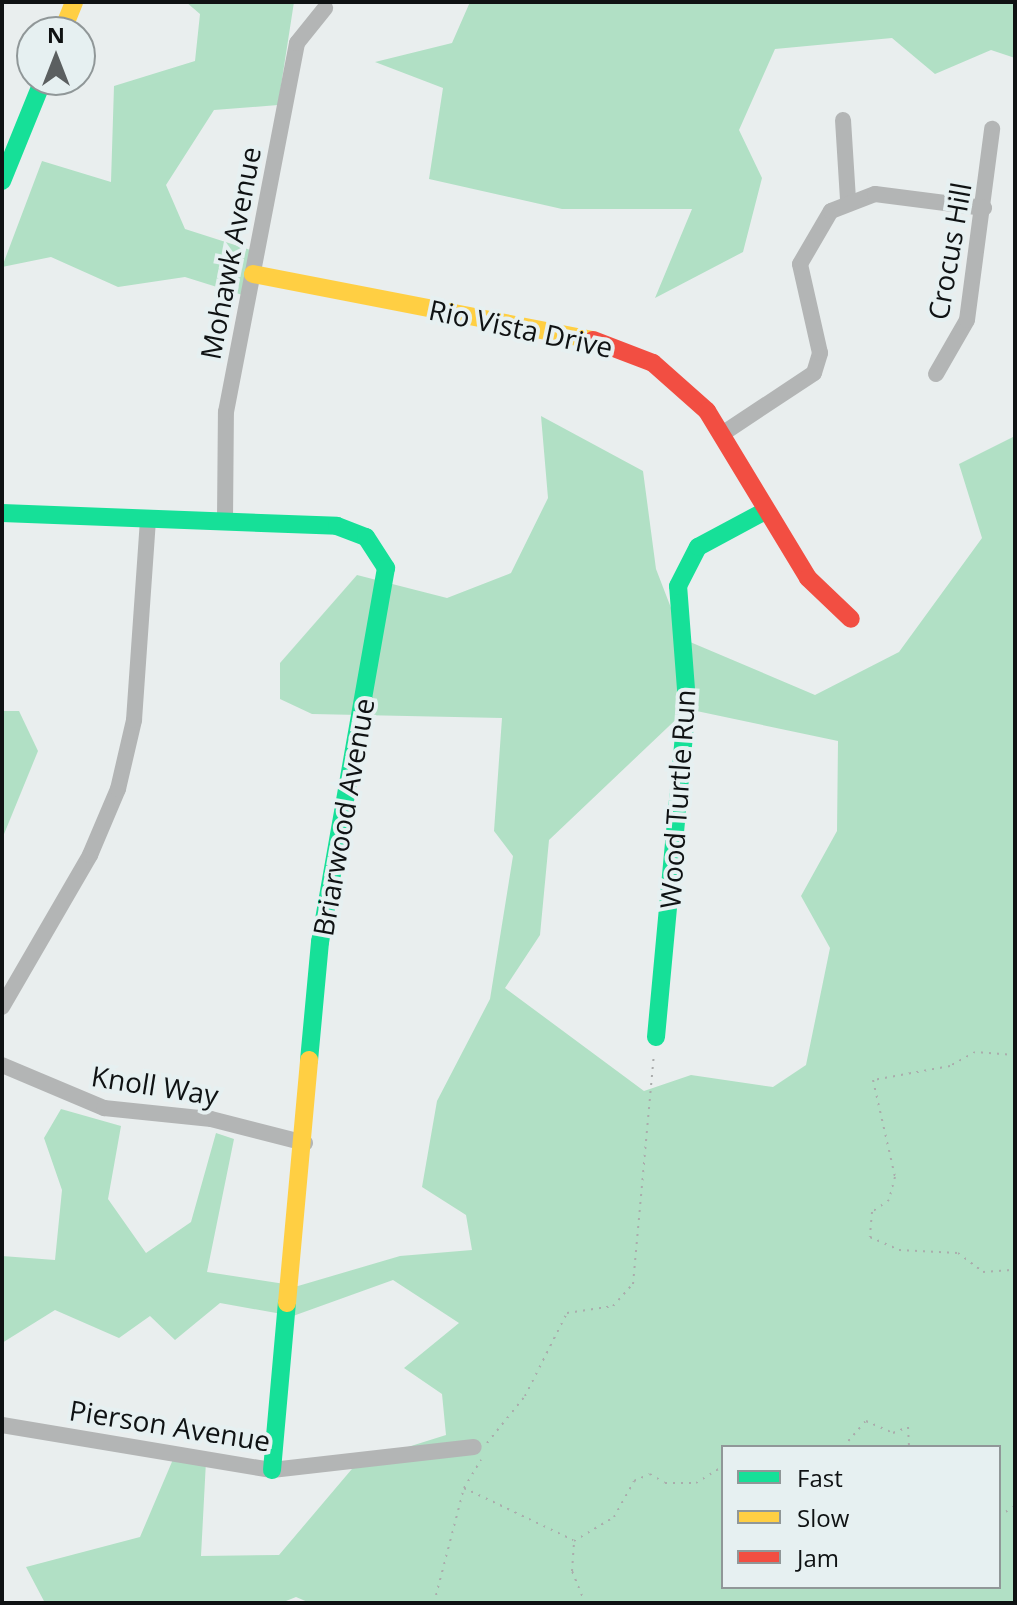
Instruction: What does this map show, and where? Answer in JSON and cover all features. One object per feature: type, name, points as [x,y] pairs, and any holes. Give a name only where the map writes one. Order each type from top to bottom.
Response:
[{"type":"street","name":"Mohawk Avenue","points":[[225,519],[226,412],[297,43],[325,8]]},
{"type":"street","points":[[2,181],[37,96]]},
{"type":"street","points":[[843,120],[848,199]]},
{"type":"street","name":"Crocus Hill","points":[[936,374],[967,320],[992,129]]},
{"type":"street","points":[[722,434],[814,373],[820,353],[800,264],[816,226],[848,199],[875,194],[984,208]]},
{"type":"street","name":"Rio Vista Drive","points":[[253,274],[629,351],[675,378],[722,434],[765,511],[808,578],[851,619]]},
{"type":"street","name":"Wood Turtle Run","points":[[656,1037],[687,716],[678,586],[698,547],[765,511]]},
{"type":"street","name":"Briarwood Avenue","points":[[2,513],[225,519],[354,530],[375,546],[386,568],[327,890],[272,1470]]},
{"type":"street","points":[[2,1007],[90,855],[118,789],[134,720],[148,518]]},
{"type":"street","name":"Knoll Way","points":[[2,1065],[104,1108],[211,1119],[305,1143]]},
{"type":"street","name":"Pierson Avenue","points":[[2,1425],[272,1470],[474,1447]]},
{"type":"path","points":[[434,1603],[464,1488],[489,1438],[525,1396],[567,1313],[613,1306],[633,1284],[656,1037]]},
{"type":"path","points":[[1015,1055],[975,1052],[950,1066],[873,1080],[895,1177],[889,1200],[872,1212],[870,1237],[899,1250],[958,1253],[983,1272],[1015,1270]]},
{"type":"path","points":[[845,1445],[866,1421],[893,1433],[908,1427],[909,1445]]},
{"type":"path","points":[[574,1541],[614,1517],[634,1481],[650,1474],[665,1483],[696,1483],[721,1467]]},
{"type":"path","points":[[464,1488],[574,1541]]},
{"type":"path","points":[[574,1541],[572,1571],[585,1603]]},
{"type":"green space","points":[[186,2],[294,2],[278,105],[214,110],[166,185],[185,229],[260,253],[252,298],[185,277],[118,287],[51,257],[2,267],[42,161],[111,182],[114,86],[195,61],[200,14]]},
{"type":"green space","points":[[470,2],[1015,2],[1015,58],[991,50],[935,74],[892,38],[775,49],[739,130],[762,178],[743,252],[655,298],[692,209],[562,209],[429,179],[443,88],[375,62],[452,43]]},
{"type":"green space","points":[[541,416],[643,471],[656,569],[683,639],[815,695],[899,652],[982,538],[959,464],[1015,436],[1015,1603],[310,1603],[296,1597],[281,1603],[45,1603],[26,1567],[140,1537],[174,1457],[206,1461],[201,1556],[279,1555],[357,1463],[446,1435],[442,1394],[404,1368],[459,1323],[393,1280],[293,1316],[220,1303],[175,1340],[150,1316],[119,1338],[55,1310],[2,1343],[2,1256],[55,1260],[62,1190],[44,1138],[61,1109],[121,1126],[108,1199],[146,1253],[191,1222],[216,1133],[234,1139],[207,1272],[298,1286],[400,1256],[472,1250],[466,1215],[422,1187],[437,1101],[490,999],[513,856],[494,831],[502,718],[312,714],[280,699],[280,663],[357,575],[447,598],[511,573],[548,498]],"holes":[[[687,709],[838,741],[837,831],[801,896],[830,948],[806,1065],[773,1087],[691,1075],[644,1091],[505,988],[540,935],[549,840]]]},
{"type":"green space","points":[[2,711],[19,711],[38,751],[2,839]]},
{"type":"traffic: fast","points":[[2,181],[37,96]]},
{"type":"traffic: fast","points":[[656,1037],[687,702],[678,586],[698,547],[765,511]]},
{"type":"traffic: fast","points":[[2,513],[337,526],[366,537],[386,568],[320,942],[309,1060]]},
{"type":"traffic: fast","points":[[272,1470],[287,1303]]},
{"type":"traffic: slow","points":[[68,16],[74,2]]},
{"type":"traffic: slow","points":[[253,274],[593,340]]},
{"type":"traffic: slow","points":[[287,1303],[309,1060]]},
{"type":"traffic: jam","points":[[593,340],[653,363],[707,411],[808,578],[851,619]]}]
